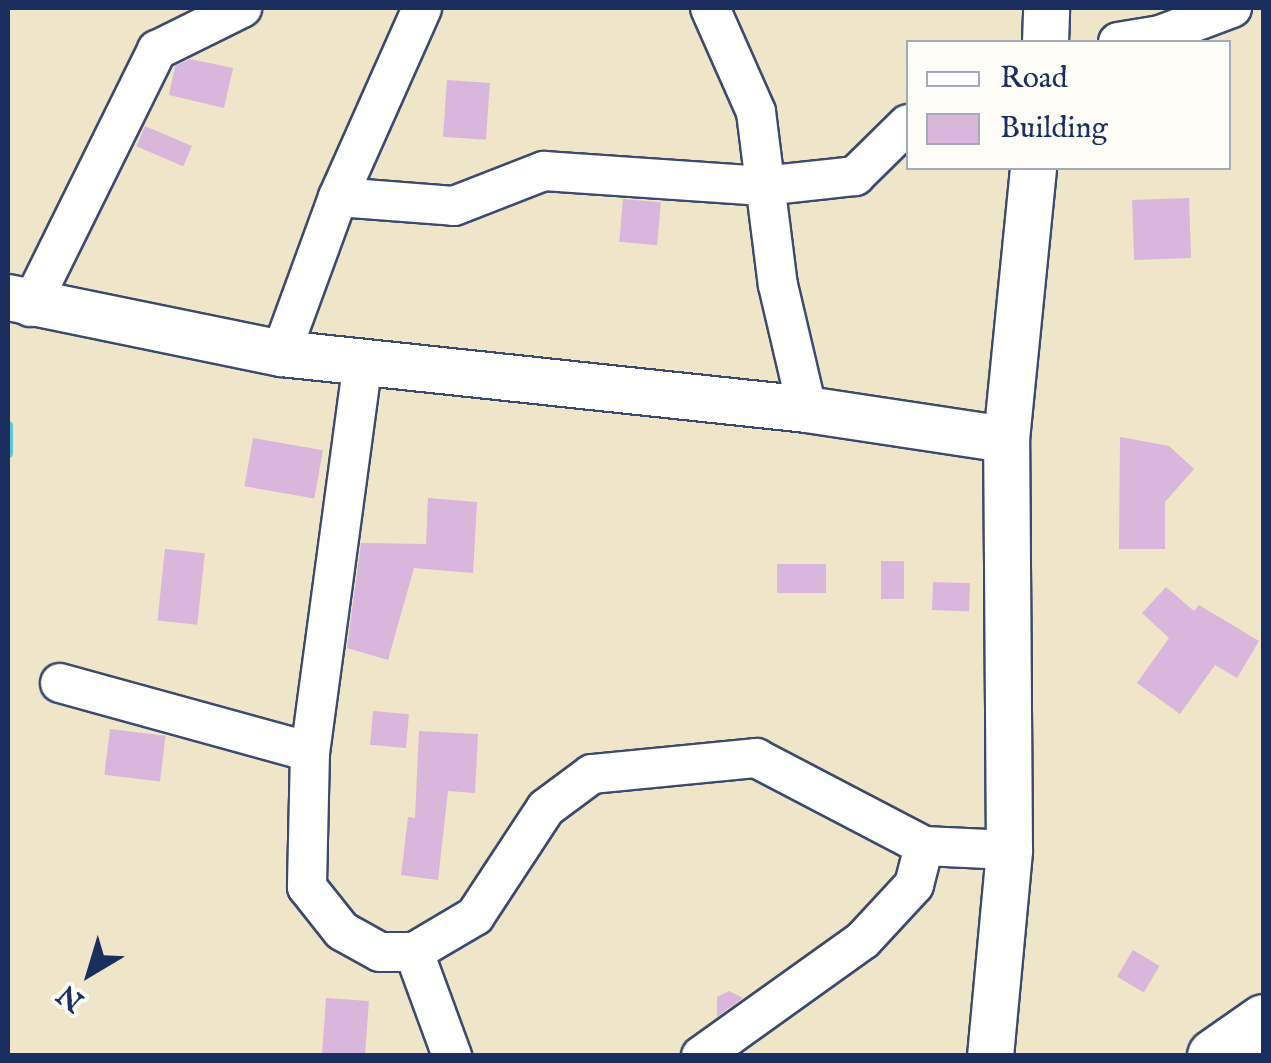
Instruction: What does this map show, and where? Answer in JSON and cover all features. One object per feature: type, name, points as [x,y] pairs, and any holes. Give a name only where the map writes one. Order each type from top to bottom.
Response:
[{"type":"main road","points":[[1214,1056],[1264,1022]]},
{"type":"street","points":[[242,8],[156,50],[19,302],[281,353],[807,409],[1006,438]]},
{"type":"street","points":[[281,353],[338,197],[422,8]]},
{"type":"street","points":[[710,8],[756,112],[763,186],[807,409]]},
{"type":"street","points":[[1045,40],[1046,8]]},
{"type":"street","points":[[1130,40],[1160,35],[1232,8]]},
{"type":"street","points":[[338,197],[454,206],[544,171],[763,186],[855,176],[906,126]]},
{"type":"street","points":[[990,1056],[1009,850],[1006,438],[1034,170]]},
{"type":"street","points":[[363,361],[310,752],[307,888],[342,932],[380,952],[414,952],[475,916],[546,808],[592,774],[756,758],[924,846],[1009,850]]},
{"type":"street","points":[[60,683],[310,752]]},
{"type":"street","points":[[701,1056],[863,940],[914,885],[924,846]]},
{"type":"street","points":[[414,952],[452,1056]]},
{"type":"building","points":[[190,59],[233,68],[224,108],[169,95],[175,66]]},
{"type":"building","points":[[447,80],[490,83],[486,140],[443,137]]},
{"type":"building","points":[[145,126],[192,146],[183,166],[136,146]]},
{"type":"building","points":[[1189,198],[1191,258],[1134,260],[1132,200]]},
{"type":"building","points":[[623,199],[661,202],[657,245],[619,242]]},
{"type":"building","points":[[1120,437],[1169,446],[1194,469],[1165,502],[1165,549],[1119,549]]},
{"type":"building","points":[[253,438],[323,450],[314,499],[244,486]]},
{"type":"building","points":[[428,498],[477,502],[473,573],[414,568],[388,660],[347,648],[361,543],[426,544]]},
{"type":"building","points":[[165,549],[205,553],[197,625],[157,621]]},
{"type":"building","points":[[881,561],[904,561],[904,599],[881,599]]},
{"type":"building","points":[[777,564],[826,564],[826,593],[777,593]]},
{"type":"building","points":[[933,582],[970,583],[969,611],[932,610]]},
{"type":"building","points":[[1166,587],[1194,611],[1199,605],[1259,641],[1237,678],[1215,665],[1180,714],[1137,683],[1169,638],[1142,613]]},
{"type":"building","points":[[373,711],[409,714],[406,748],[370,745]]},
{"type":"building","points":[[110,729],[166,736],[160,781],[104,775]]},
{"type":"building","points":[[419,731],[478,734],[475,793],[448,791],[438,880],[401,875],[408,817],[415,818]]},
{"type":"building","points":[[1133,950],[1160,966],[1144,993],[1117,977]]},
{"type":"building","points":[[729,991],[743,998],[717,1017],[717,997]]},
{"type":"building","points":[[326,998],[369,1001],[365,1056],[322,1056]]},
{"type":"waterway","points":[[8,425],[8,453]]}]
